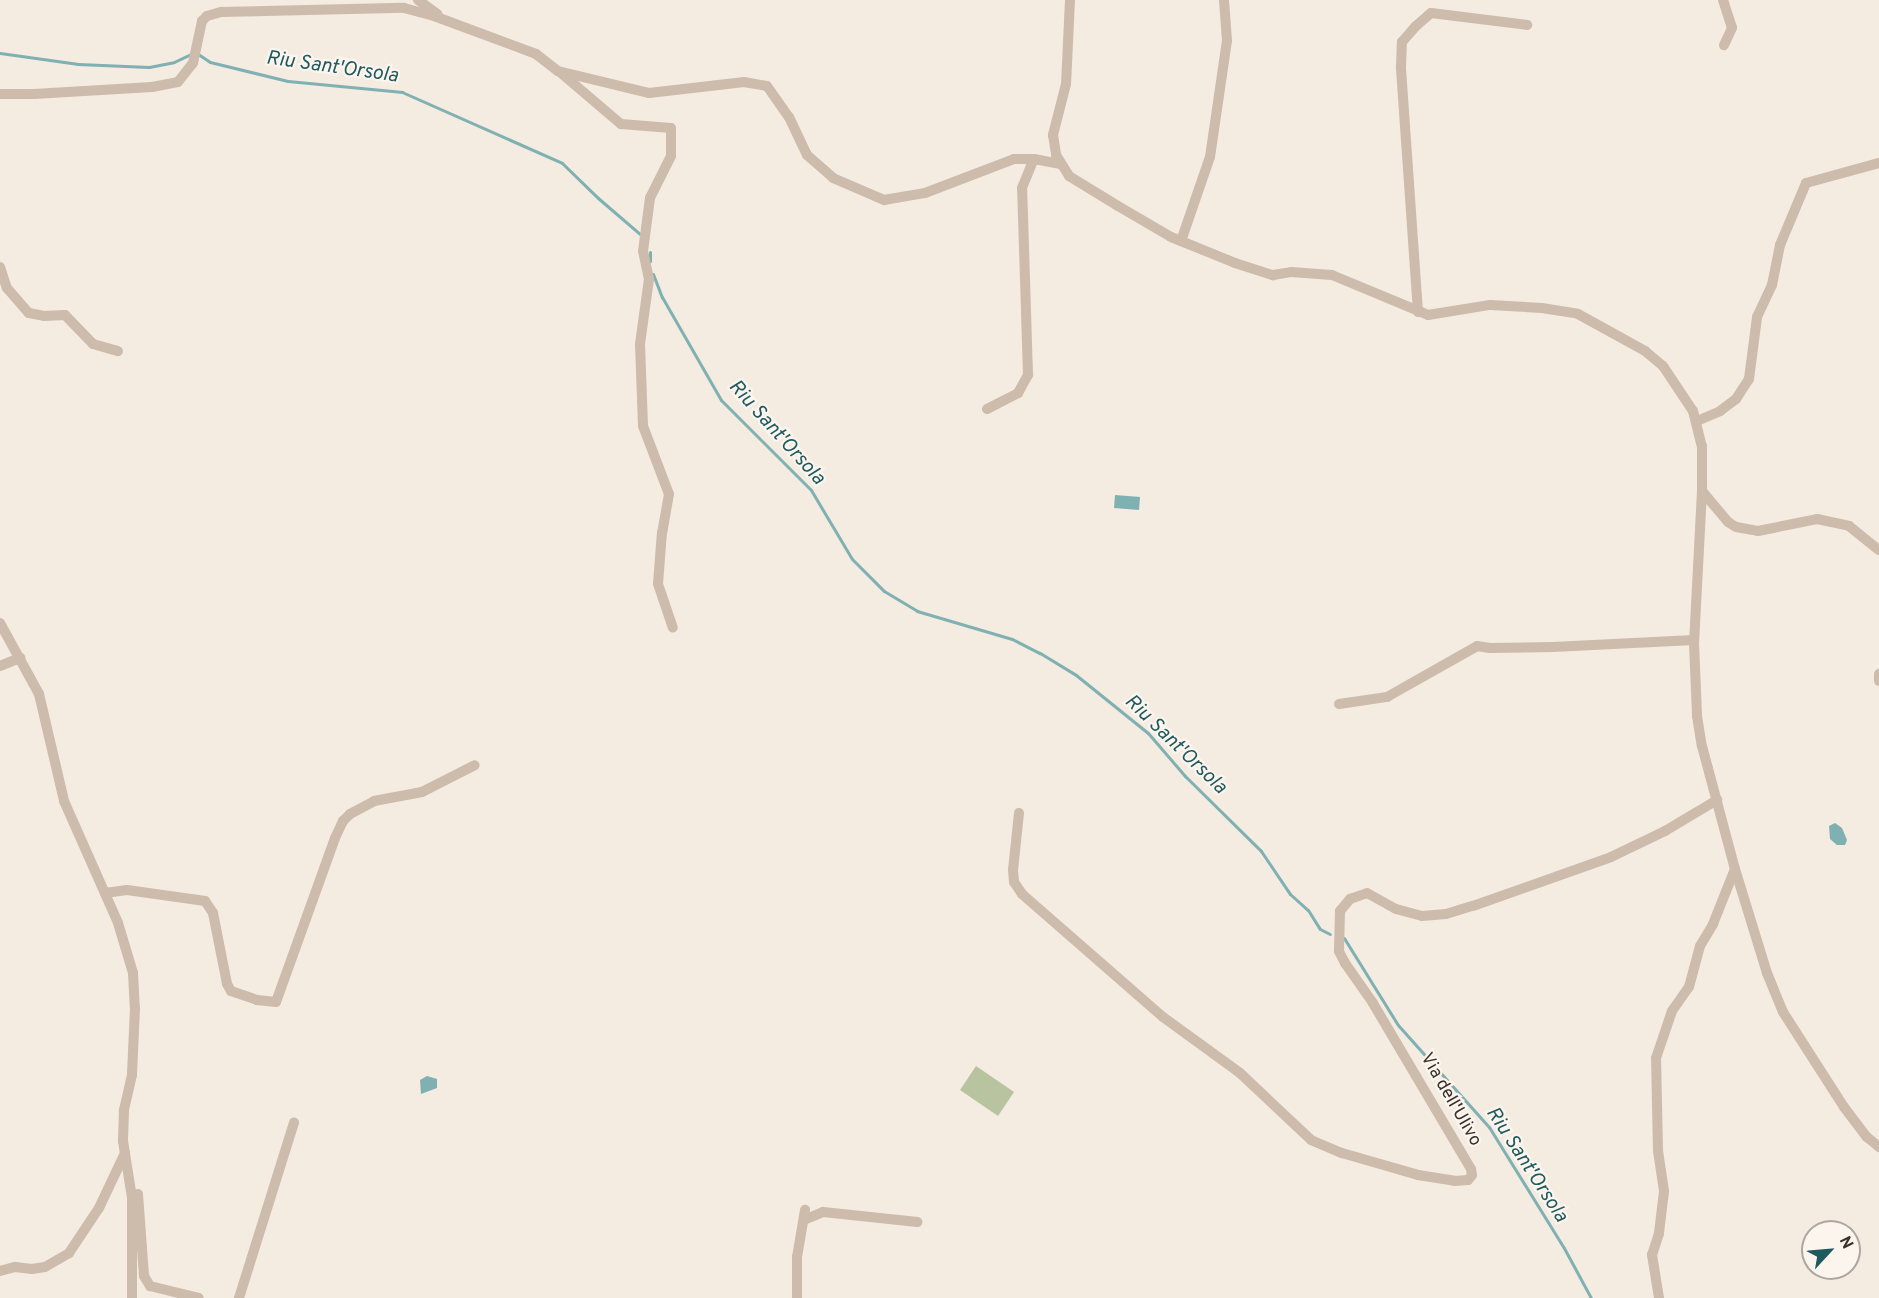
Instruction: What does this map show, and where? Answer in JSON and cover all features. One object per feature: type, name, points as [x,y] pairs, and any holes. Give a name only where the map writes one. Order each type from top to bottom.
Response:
[{"type":"street","points":[[418,0],[442,19]]},
{"type":"street","points":[[1070,0],[1066,84],[1053,135],[1060,164],[1069,176],[1180,241],[1273,275],[1291,272],[1332,275],[1428,315],[1490,305],[1542,308],[1578,314],[1654,357],[1688,403],[1697,421],[1702,446],[1702,491],[1694,640],[1697,716],[1702,746],[1735,870],[1767,973],[1783,1012],[1844,1107],[1867,1137],[1879,1147]]},
{"type":"street","points":[[1180,241],[1210,157],[1227,41],[1224,0]]},
{"type":"street","points":[[1723,0],[1732,28],[1724,45]]},
{"type":"street","points":[[0,94],[152,87],[178,82],[194,63],[200,29],[207,16],[221,12],[404,8],[442,19],[536,54],[621,124],[671,128],[671,156],[650,198],[643,251],[649,279],[640,344],[643,426],[669,494],[662,532],[658,584],[673,628]]},
{"type":"street","points":[[1418,312],[1401,67],[1402,42],[1431,13],[1527,25]]},
{"type":"street","points":[[558,71],[649,93],[744,82],[767,86],[789,117],[807,155],[833,178],[884,200],[925,194],[1014,159],[1034,159],[1060,164]]},
{"type":"street","points":[[987,409],[1018,393],[1028,375],[1022,188],[1034,159]]},
{"type":"street","points":[[1697,421],[1720,411],[1736,399],[1749,379],[1757,317],[1772,285],[1780,245],[1806,183],[1879,163]]},
{"type":"street","points":[[0,267],[6,288],[29,313],[45,316],[65,315],[93,344],[118,351]]},
{"type":"street","points":[[1702,491],[1728,522],[1736,527],[1758,531],[1817,519],[1849,526],[1879,550]]},
{"type":"street","points":[[0,623],[39,694],[64,801],[105,893],[134,973],[132,1075],[124,1111],[123,1141],[132,1198],[132,1298]]},
{"type":"street","points":[[1339,704],[1387,697],[1477,646],[1542,647],[1694,640]]},
{"type":"street","points":[[0,666],[20,658]]},
{"type":"street","points":[[1879,674],[1879,681]]},
{"type":"street","points":[[105,893],[127,890],[205,901],[213,913],[227,984],[231,991],[257,1000],[276,1002],[334,837],[343,821],[350,814],[374,801],[422,792],[475,765]]},
{"type":"street","name":"Via dell'Ulivo","points":[[1019,813],[1012,870],[1014,882],[1022,894],[1163,1017],[1240,1073],[1311,1140],[1342,1153],[1418,1175],[1455,1181],[1468,1180],[1472,1175],[1471,1169],[1373,1003],[1345,963],[1339,951],[1341,911],[1350,899],[1367,893],[1396,909],[1422,916],[1446,914],[1611,857],[1665,831],[1717,800]]},
{"type":"street","points":[[1659,1298],[1652,1255],[1659,1233],[1664,1191],[1658,1151],[1656,1058],[1672,1011],[1689,987],[1700,946],[1713,924],[1735,870]]},
{"type":"street","points":[[239,1298],[294,1122]]},
{"type":"street","points":[[123,1141],[131,1148],[141,1215],[144,1276],[150,1286],[198,1298]]},
{"type":"street","points":[[0,1271],[15,1267],[32,1269],[45,1267],[69,1253],[99,1208],[125,1153]]},
{"type":"street","points":[[797,1298],[797,1257],[804,1215],[823,1212],[917,1222]]},
{"type":"green space","points":[[976,1066],[1014,1092],[998,1116],[960,1090]]},
{"type":"water","points":[[1115,495],[1140,497],[1139,510],[1114,508]]},
{"type":"water","points":[[1835,823],[1842,828],[1847,840],[1845,845],[1837,845],[1830,839],[1829,826]]},
{"type":"water","points":[[427,1076],[437,1079],[437,1088],[421,1094],[420,1080]]},
{"type":"waterway","name":"Riu Sant'Orsola","points":[[0,53],[78,64],[149,67],[174,62],[191,54]]},
{"type":"waterway","name":"Riu Sant'Orsola","points":[[198,54],[210,62],[288,81],[402,92],[562,163],[640,234]]},
{"type":"waterway","name":"Riu Sant'Orsola","points":[[650,252],[650,261]]},
{"type":"waterway","name":"Riu Sant'Orsola","points":[[653,274],[662,297],[721,400],[811,490],[852,559],[884,591],[917,611],[1012,639],[1076,675],[1148,733],[1185,776],[1261,851],[1290,894],[1308,910],[1320,929],[1330,934]]},
{"type":"waterway","name":"Riu Sant'Orsola","points":[[1344,938],[1398,1025],[1489,1127],[1564,1248],[1591,1298]]}]
